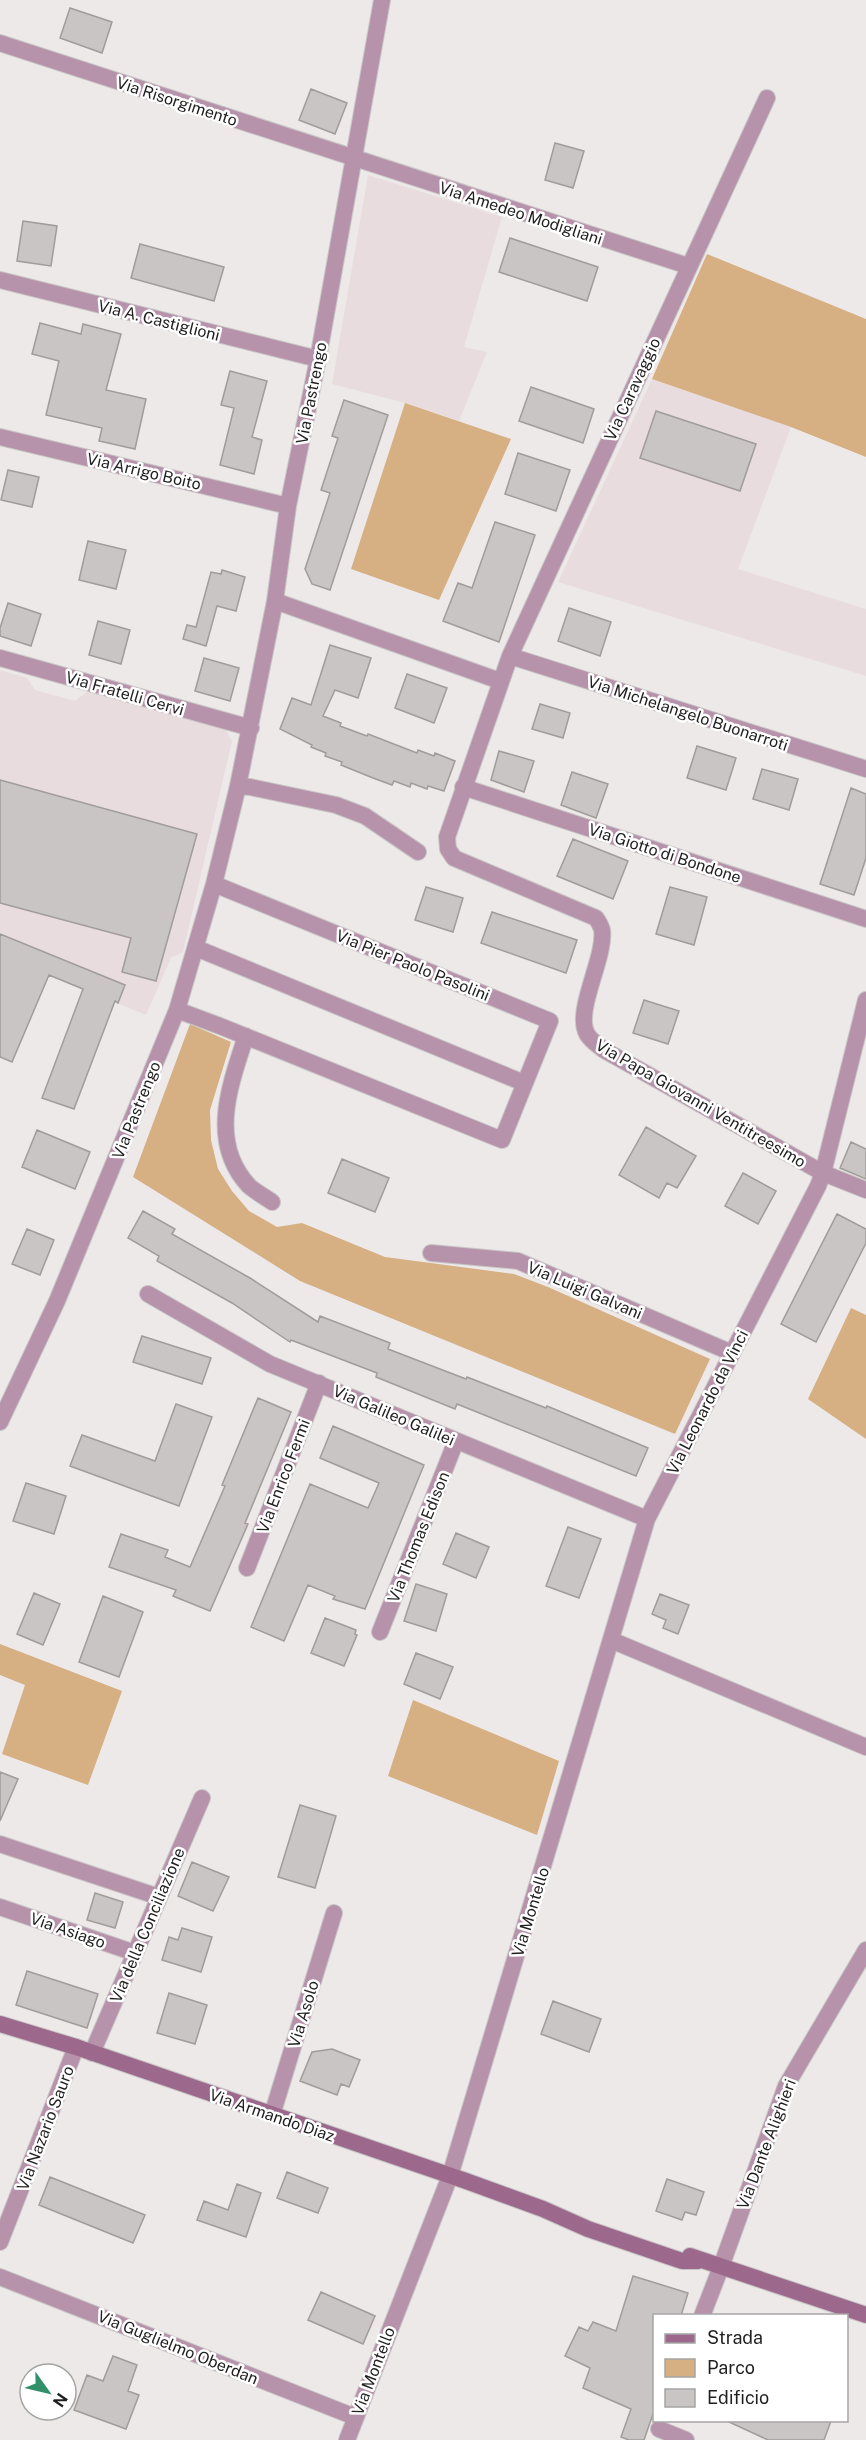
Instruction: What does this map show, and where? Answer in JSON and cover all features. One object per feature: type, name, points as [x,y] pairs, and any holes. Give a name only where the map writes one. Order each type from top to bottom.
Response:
[{"type":"main road","name":"Via Armando Diaz","points":[[0,2024],[84,2050],[450,2176],[543,2209],[588,2229],[682,2261],[698,2260],[866,2315]]},
{"type":"street","name":"Via Pastrengo","points":[[0,1422],[57,1301],[177,1010],[214,884],[251,728],[275,601],[288,506],[318,359],[382,0]]},
{"type":"street","name":"Via Risorgimento","points":[[0,43],[354,159]]},
{"type":"street","name":"Via Caravaggio","points":[[500,681],[688,266],[767,98]]},
{"type":"street","name":"Via Amedeo Modigliani","points":[[354,159],[688,266]]},
{"type":"street","name":"Via A. Castiglioni","points":[[0,280],[318,359]]},
{"type":"street","name":"Via Arrigo Boito","points":[[0,437],[288,506]]},
{"type":"street","points":[[275,601],[500,681]]},
{"type":"street","name":"Via Michelangelo Buonarroti","points":[[510,656],[866,769]]},
{"type":"street","name":"Via Fratelli Cervi","points":[[0,658],[251,728]]},
{"type":"street","name":"Via Papa Giovanni Ventitreesimo","points":[[500,681],[447,837],[448,849],[454,858],[596,918],[602,929],[601,942],[583,1018],[586,1033],[592,1041],[604,1050],[823,1173],[866,1190]]},
{"type":"street","points":[[238,786],[336,805],[365,816],[418,852]]},
{"type":"street","name":"Via Giotto di Bondone","points":[[463,787],[866,920]]},
{"type":"street","name":"Via Pier Paolo Pasolini","points":[[177,1010],[502,1140],[550,1021],[214,884]]},
{"type":"street","points":[[196,948],[524,1083]]},
{"type":"street","name":"Via Leonardo da Vinci","points":[[611,1640],[647,1519],[823,1173],[866,1000]]},
{"type":"street","points":[[246,1036],[226,1102],[226,1134],[233,1161],[244,1178],[250,1186],[272,1202]]},
{"type":"street","name":"Via Luigi Galvani","points":[[431,1253],[518,1261],[732,1353]]},
{"type":"street","name":"Via Galileo Galilei","points":[[148,1294],[270,1364],[647,1519]]},
{"type":"street","name":"Via Enrico Fermi","points":[[247,1568],[319,1383]]},
{"type":"street","name":"Via Thomas Edison","points":[[380,1632],[456,1441]]},
{"type":"street","points":[[611,1640],[866,1747]]},
{"type":"street","name":"Via Montello","points":[[347,2440],[450,2176],[611,1640]]},
{"type":"street","name":"Via della Conciliazione","points":[[84,2050],[135,1953],[202,1798]]},
{"type":"street","points":[[0,1844],[159,1898]]},
{"type":"street","name":"Via Asiago","points":[[0,1907],[135,1953]]},
{"type":"street","name":"Via Asolo","points":[[272,2115],[334,1913]]},
{"type":"street","name":"Via Dante Alighieri","points":[[703,2314],[786,2086],[866,1950]]},
{"type":"street","name":"Via Nazario Sauro","points":[[0,2240],[84,2050]]},
{"type":"street","name":"Via Guglielmo Oberdan","points":[[0,2277],[356,2417]]},
{"type":"street","points":[[659,2430],[686,2440]]},
{"type":"shaded area","points":[[368,175],[502,217],[464,347],[487,352],[459,421],[405,403],[332,384]]},
{"type":"shaded area","points":[[652,379],[791,427],[738,569],[866,609],[866,676],[558,582]]},
{"type":"shaded area","points":[[0,670],[27,678],[35,690],[75,701],[89,690],[225,728],[232,741],[183,952],[171,958],[146,1015],[0,955]]},
{"type":"green space","points":[[707,254],[866,319],[866,457],[791,427],[652,379]]},
{"type":"green space","points":[[405,403],[511,439],[439,600],[351,569]]},
{"type":"green space","points":[[190,1024],[231,1042],[210,1110],[211,1140],[218,1169],[232,1191],[249,1211],[277,1227],[302,1223],[385,1257],[514,1274],[710,1359],[675,1434],[300,1281],[133,1177]]},
{"type":"green space","points":[[851,1308],[866,1315],[866,1439],[808,1399]]},
{"type":"green space","points":[[0,1644],[122,1691],[88,1785],[2,1754],[25,1685],[0,1675]]},
{"type":"green space","points":[[413,1700],[559,1761],[537,1835],[388,1776]]},
{"type":"building","points":[[70,8],[112,22],[102,53],[60,38]]},
{"type":"building","points":[[311,89],[347,103],[335,134],[299,120]]},
{"type":"building","points":[[555,143],[584,151],[573,188],[545,180]]},
{"type":"building","points":[[23,221],[57,226],[51,266],[17,261]]},
{"type":"building","points":[[510,238],[598,267],[587,301],[499,272]]},
{"type":"building","points":[[140,244],[224,267],[214,301],[131,278]]},
{"type":"building","points":[[40,323],[81,334],[83,324],[121,334],[106,390],[146,399],[135,449],[99,441],[102,428],[46,415],[59,361],[32,354]]},
{"type":"building","points":[[230,371],[267,381],[252,437],[262,440],[254,474],[220,465],[234,408],[221,405]]},
{"type":"building","points":[[531,387],[594,409],[583,443],[519,421]]},
{"type":"building","points":[[344,400],[388,415],[330,590],[312,584],[305,569],[330,493],[321,490],[338,438],[332,436]]},
{"type":"building","points":[[656,411],[756,444],[740,491],[640,458]]},
{"type":"building","points":[[518,453],[570,470],[556,511],[505,494]]},
{"type":"building","points":[[8,470],[39,477],[32,507],[1,500]]},
{"type":"building","points":[[495,522],[535,535],[499,642],[443,621],[458,583],[472,588]]},
{"type":"building","points":[[88,541],[126,550],[116,589],[79,580]]},
{"type":"building","points":[[222,570],[245,577],[236,611],[217,606],[206,646],[183,639],[187,625],[196,627],[211,572],[221,574]]},
{"type":"building","points":[[8,603],[41,614],[31,646],[0,636],[0,628]]},
{"type":"building","points":[[569,608],[611,622],[600,656],[558,641]]},
{"type":"building","points":[[98,621],[130,630],[121,664],[89,655]]},
{"type":"building","points":[[330,645],[371,658],[358,698],[335,690],[323,716],[341,723],[340,726],[367,736],[368,734],[417,753],[418,750],[434,756],[435,753],[455,761],[444,791],[428,786],[427,789],[411,783],[410,787],[394,781],[392,785],[373,778],[341,765],[342,762],[325,756],[326,753],[280,729],[292,698],[311,705]]},
{"type":"building","points":[[204,658],[239,668],[230,701],[195,691]]},
{"type":"building","points":[[407,674],[447,688],[434,723],[395,708]]},
{"type":"building","points":[[540,704],[570,713],[563,738],[532,729]]},
{"type":"building","points":[[697,746],[736,758],[726,790],[687,778]]},
{"type":"building","points":[[499,751],[534,761],[524,792],[491,780]]},
{"type":"building","points":[[762,769],[798,779],[789,810],[753,799]]},
{"type":"building","points":[[572,772],[608,784],[596,818],[561,805]]},
{"type":"building","points":[[0,780],[197,834],[156,981],[122,972],[131,938],[0,903]]},
{"type":"building","points":[[851,788],[866,794],[866,858],[854,895],[820,884]]},
{"type":"building","points":[[573,839],[628,861],[613,899],[557,876]]},
{"type":"building","points":[[426,887],[463,898],[453,932],[415,920]]},
{"type":"building","points":[[670,887],[707,897],[694,945],[656,934]]},
{"type":"building","points":[[492,912],[577,940],[566,973],[481,943]]},
{"type":"building","points":[[0,934],[125,985],[118,1003],[115,1001],[74,1109],[42,1098],[83,989],[49,975],[12,1062],[0,1057]]},
{"type":"building","points":[[644,1000],[679,1011],[668,1044],[633,1033]]},
{"type":"building","points":[[646,1127],[696,1156],[677,1188],[667,1183],[659,1198],[619,1175]]},
{"type":"building","points":[[37,1130],[90,1152],[75,1189],[22,1167]]},
{"type":"building","points":[[851,1142],[866,1149],[866,1179],[840,1168]]},
{"type":"building","points":[[342,1159],[389,1178],[375,1212],[328,1193]]},
{"type":"building","points":[[743,1173],[776,1191],[758,1224],[725,1206]]},
{"type":"building","points":[[143,1211],[175,1229],[172,1234],[250,1278],[318,1322],[320,1316],[390,1343],[388,1349],[546,1408],[547,1406],[648,1448],[636,1476],[457,1404],[455,1409],[376,1377],[377,1373],[291,1340],[290,1342],[232,1303],[157,1261],[159,1256],[128,1238]]},
{"type":"building","points":[[837,1214],[866,1229],[866,1243],[816,1342],[781,1324]]},
{"type":"building","points":[[27,1229],[54,1240],[40,1275],[12,1264]]},
{"type":"building","points":[[142,1336],[211,1358],[202,1384],[133,1362]]},
{"type":"building","points":[[258,1398],[291,1412],[245,1523],[248,1524],[210,1611],[173,1596],[176,1590],[109,1567],[121,1534],[168,1550],[165,1557],[190,1567],[225,1486],[222,1485]]},
{"type":"building","points":[[176,1404],[212,1417],[179,1506],[70,1466],[82,1435],[155,1461]]},
{"type":"building","points":[[333,1426],[424,1465],[365,1609],[333,1599],[335,1596],[308,1585],[284,1641],[251,1627],[310,1484],[368,1508],[379,1483],[320,1458]]},
{"type":"building","points":[[26,1483],[66,1496],[54,1534],[13,1521]]},
{"type":"building","points":[[568,1527],[601,1539],[579,1598],[546,1586]]},
{"type":"building","points":[[456,1533],[489,1547],[476,1578],[443,1564]]},
{"type":"building","points":[[416,1584],[447,1594],[436,1631],[404,1621]]},
{"type":"building","points":[[34,1593],[60,1604],[43,1645],[17,1634]]},
{"type":"building","points":[[660,1594],[689,1605],[678,1634],[663,1628],[666,1620],[652,1614]]},
{"type":"building","points":[[103,1596],[143,1612],[119,1677],[79,1662]]},
{"type":"building","points":[[325,1618],[356,1630],[357,1635],[344,1666],[311,1653]]},
{"type":"building","points":[[416,1653],[453,1667],[440,1699],[404,1684]]},
{"type":"building","points":[[0,1772],[18,1779],[0,1821]]},
{"type":"building","points":[[300,1805],[336,1816],[315,1888],[278,1877]]},
{"type":"building","points":[[192,1862],[229,1877],[213,1911],[178,1896]]},
{"type":"building","points":[[95,1893],[123,1902],[115,1928],[87,1920]]},
{"type":"building","points":[[182,1928],[212,1937],[201,1972],[162,1960],[169,1937],[178,1940]]},
{"type":"building","points":[[27,1971],[98,1994],[87,2028],[16,2005]]},
{"type":"building","points":[[169,1993],[207,2005],[195,2044],[157,2033]]},
{"type":"building","points":[[553,2001],[601,2019],[589,2052],[541,2034]]},
{"type":"building","points":[[332,2049],[360,2060],[349,2087],[341,2084],[337,2095],[300,2081],[312,2052]]},
{"type":"building","points":[[287,2172],[328,2188],[318,2213],[277,2198]]},
{"type":"building","points":[[50,2177],[145,2215],[133,2243],[39,2205]]},
{"type":"building","points":[[667,2179],[704,2192],[696,2215],[685,2212],[682,2220],[656,2211]]},
{"type":"building","points":[[237,2184],[261,2193],[246,2237],[197,2220],[204,2201],[228,2210]]},
{"type":"building","points":[[633,2276],[688,2293],[682,2314],[653,2314],[653,2414],[644,2440],[629,2440],[621,2437],[631,2409],[583,2388],[590,2368],[565,2356],[579,2327],[588,2331],[593,2322],[616,2331]]},
{"type":"building","points":[[321,2292],[375,2316],[363,2344],[308,2320]]},
{"type":"building","points":[[113,2356],[137,2365],[128,2391],[139,2395],[126,2429],[78,2411],[78,2399],[87,2375],[103,2381]]},
{"type":"building","points":[[729,2422],[831,2422],[824,2440],[768,2440]]}]
